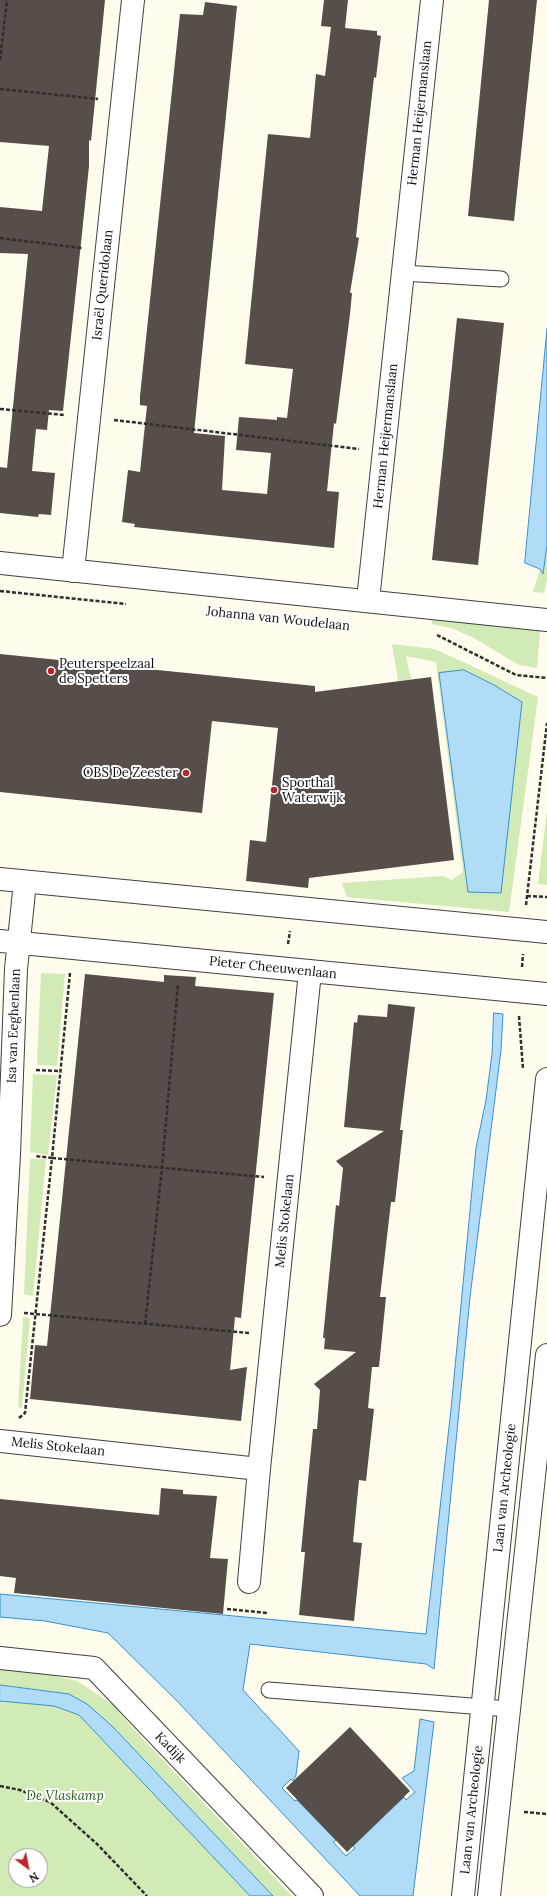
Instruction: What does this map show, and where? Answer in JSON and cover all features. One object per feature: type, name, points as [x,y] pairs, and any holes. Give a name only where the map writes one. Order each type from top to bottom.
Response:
[{"type":"street","name":"Israël Queridolaan","points":[[74,571],[133,0]]},
{"type":"street","name":"Herman Heijermanslaan","points":[[368,600],[432,0]]},
{"type":"street","points":[[0,563],[368,600],[547,620]]},
{"type":"street","points":[[0,880],[547,932]]},
{"type":"street","name":"Isa van Eeghenlaan","points":[[0,1315],[16,969],[10,943],[25,882]]},
{"type":"street","name":"Pieter Cheeuwenlaan","points":[[10,943],[547,994]]},
{"type":"street","name":"Melis Stokelaan","points":[[249,1582],[259,1469],[310,972]]},
{"type":"street","name":"Laan van Archeologie","points":[[463,1896],[483,1707],[538,1261],[547,1079]]},
{"type":"street","name":"Laan van Archeologie","points":[[489,1896],[547,1355]]},
{"type":"street","name":"Melis Stokelaan","points":[[0,1441],[259,1469]]},
{"type":"street","name":"Kadijk","points":[[0,1658],[94,1668],[312,1896]]},
{"type":"lane","points":[[403,273],[501,279]]},
{"type":"lane","points":[[269,1690],[509,1709]]},
{"type":"path","points":[[0,60],[7,0]]},
{"type":"path","points":[[0,90],[123,101]]},
{"type":"path","points":[[0,238],[107,250]]},
{"type":"path","points":[[0,409],[384,452]]},
{"type":"path","points":[[0,591],[128,604]]},
{"type":"path","points":[[436,634],[516,676],[547,678]]},
{"type":"path","points":[[527,896],[547,897]]},
{"type":"path","points":[[286,970],[292,907]]},
{"type":"path","points":[[13,1423],[25,1413],[52,1158],[72,948]]},
{"type":"path","points":[[145,1324],[162,1168],[180,958]]},
{"type":"path","points":[[52,1158],[289,1180]]},
{"type":"path","points":[[0,1311],[273,1335]]},
{"type":"path","points":[[227,1609],[268,1613]]},
{"type":"path","points":[[0,1786],[20,1790],[50,1802],[97,1844],[147,1896]]},
{"type":"green space","points":[[547,545],[547,580],[544,593],[533,592],[540,569],[543,573]]},
{"type":"green space","points":[[431,619],[540,631],[537,668],[519,665],[472,637],[451,628],[432,624]]},
{"type":"green space","points":[[392,644],[435,649],[538,697],[509,912],[347,897],[342,883],[443,876],[452,880],[463,872],[436,662],[406,656],[411,679],[398,681]],"holes":[[[463,670],[494,685],[522,702],[468,892],[439,674]]]},
{"type":"green space","points":[[547,811],[547,885],[538,884]]},
{"type":"green space","points":[[41,973],[65,974],[57,1066],[37,1065]]},
{"type":"green space","points":[[33,1074],[57,1075],[48,1155],[30,1152]]},
{"type":"green space","points":[[30,1159],[46,1159],[33,1296],[24,1294]]},
{"type":"green space","points":[[23,1317],[30,1318],[22,1408],[18,1407]]},
{"type":"green space","points":[[0,1669],[47,1674],[77,1681],[112,1704],[141,1737],[292,1896],[273,1896],[112,1726],[87,1704],[69,1694],[0,1685]]},
{"type":"green space","name":"De Vlaskamp","points":[[0,1701],[54,1706],[79,1715],[250,1896],[0,1896]]},
{"type":"water","points":[[547,329],[547,545],[543,574],[540,569],[525,563]]},
{"type":"water","points":[[464,670],[494,685],[522,702],[501,893],[468,892],[439,673]]},
{"type":"water","points":[[494,1013],[503,1014],[501,1050],[470,1297],[434,1669],[426,1664],[250,1644],[243,1690],[299,1751],[296,1775],[293,1781],[291,1779],[282,1788],[295,1801],[297,1800],[336,1840],[333,1842],[346,1856],[355,1848],[353,1846],[404,1797],[406,1800],[415,1792],[402,1778],[414,1771],[420,1719],[434,1722],[413,1896],[360,1896],[178,1702],[108,1633],[45,1621],[0,1617],[0,1594],[426,1634],[451,1409],[476,1148],[486,1100],[492,1054]]},
{"type":"water","points":[[0,1685],[69,1694],[87,1704],[112,1726],[273,1896],[250,1896],[79,1715],[54,1706],[0,1701]]},
{"type":"building","points":[[0,0],[105,0],[91,141],[89,140],[89,166],[63,411],[49,410],[47,430],[36,429],[32,471],[55,473],[51,515],[39,514],[38,517],[0,513],[0,467],[7,468],[28,254],[0,253],[0,207],[42,211],[49,146],[0,142]]},
{"type":"building","points":[[324,0],[348,0],[345,28],[377,31],[377,35],[381,36],[376,78],[374,77],[356,237],[359,238],[350,293],[352,293],[350,314],[336,424],[334,423],[327,491],[339,492],[334,548],[134,527],[135,524],[122,522],[128,470],[140,472],[147,406],[140,405],[140,396],[180,14],[203,15],[205,2],[237,6],[194,433],[225,436],[222,490],[267,494],[271,453],[236,450],[239,417],[277,420],[277,417],[287,418],[293,369],[245,364],[268,134],[310,138],[316,74],[325,76],[331,27],[321,26]]},
{"type":"building","points":[[489,0],[537,0],[514,221],[468,216]]},
{"type":"building","points":[[457,318],[504,323],[478,565],[432,560]]},
{"type":"building","points":[[0,654],[315,686],[315,692],[431,677],[454,860],[309,878],[308,888],[246,881],[250,840],[266,842],[278,728],[212,721],[202,813],[0,792]]},
{"type":"building","points":[[85,974],[164,982],[164,975],[196,977],[195,986],[274,993],[241,1318],[235,1317],[230,1370],[247,1367],[241,1421],[30,1399],[35,1345],[47,1346]]},
{"type":"building","points":[[388,1004],[415,1007],[400,1130],[403,1130],[395,1202],[391,1202],[380,1297],[386,1297],[379,1367],[372,1367],[368,1408],[374,1409],[366,1481],[359,1480],[353,1542],[362,1543],[354,1621],[299,1615],[305,1552],[301,1552],[313,1429],[317,1429],[320,1390],[314,1384],[356,1352],[324,1349],[325,1338],[323,1338],[336,1205],[339,1206],[343,1168],[336,1161],[384,1131],[344,1127],[354,1022],[357,1023],[358,1015],[387,1017]]},
{"type":"building","points":[[161,1488],[183,1490],[183,1494],[217,1496],[210,1558],[228,1559],[223,1614],[14,1593],[16,1578],[0,1576],[0,1499],[159,1515]]},
{"type":"building","points":[[350,1727],[410,1791],[347,1852],[286,1788]]},
{"type":"place","name":"Peuterspeelzaal de Spetters","points":[[51,671]]},
{"type":"place","name":"OBS De Zeester","points":[[186,773]]},
{"type":"place","name":"Sporthal Waterwijk","points":[[274,790]]}]
